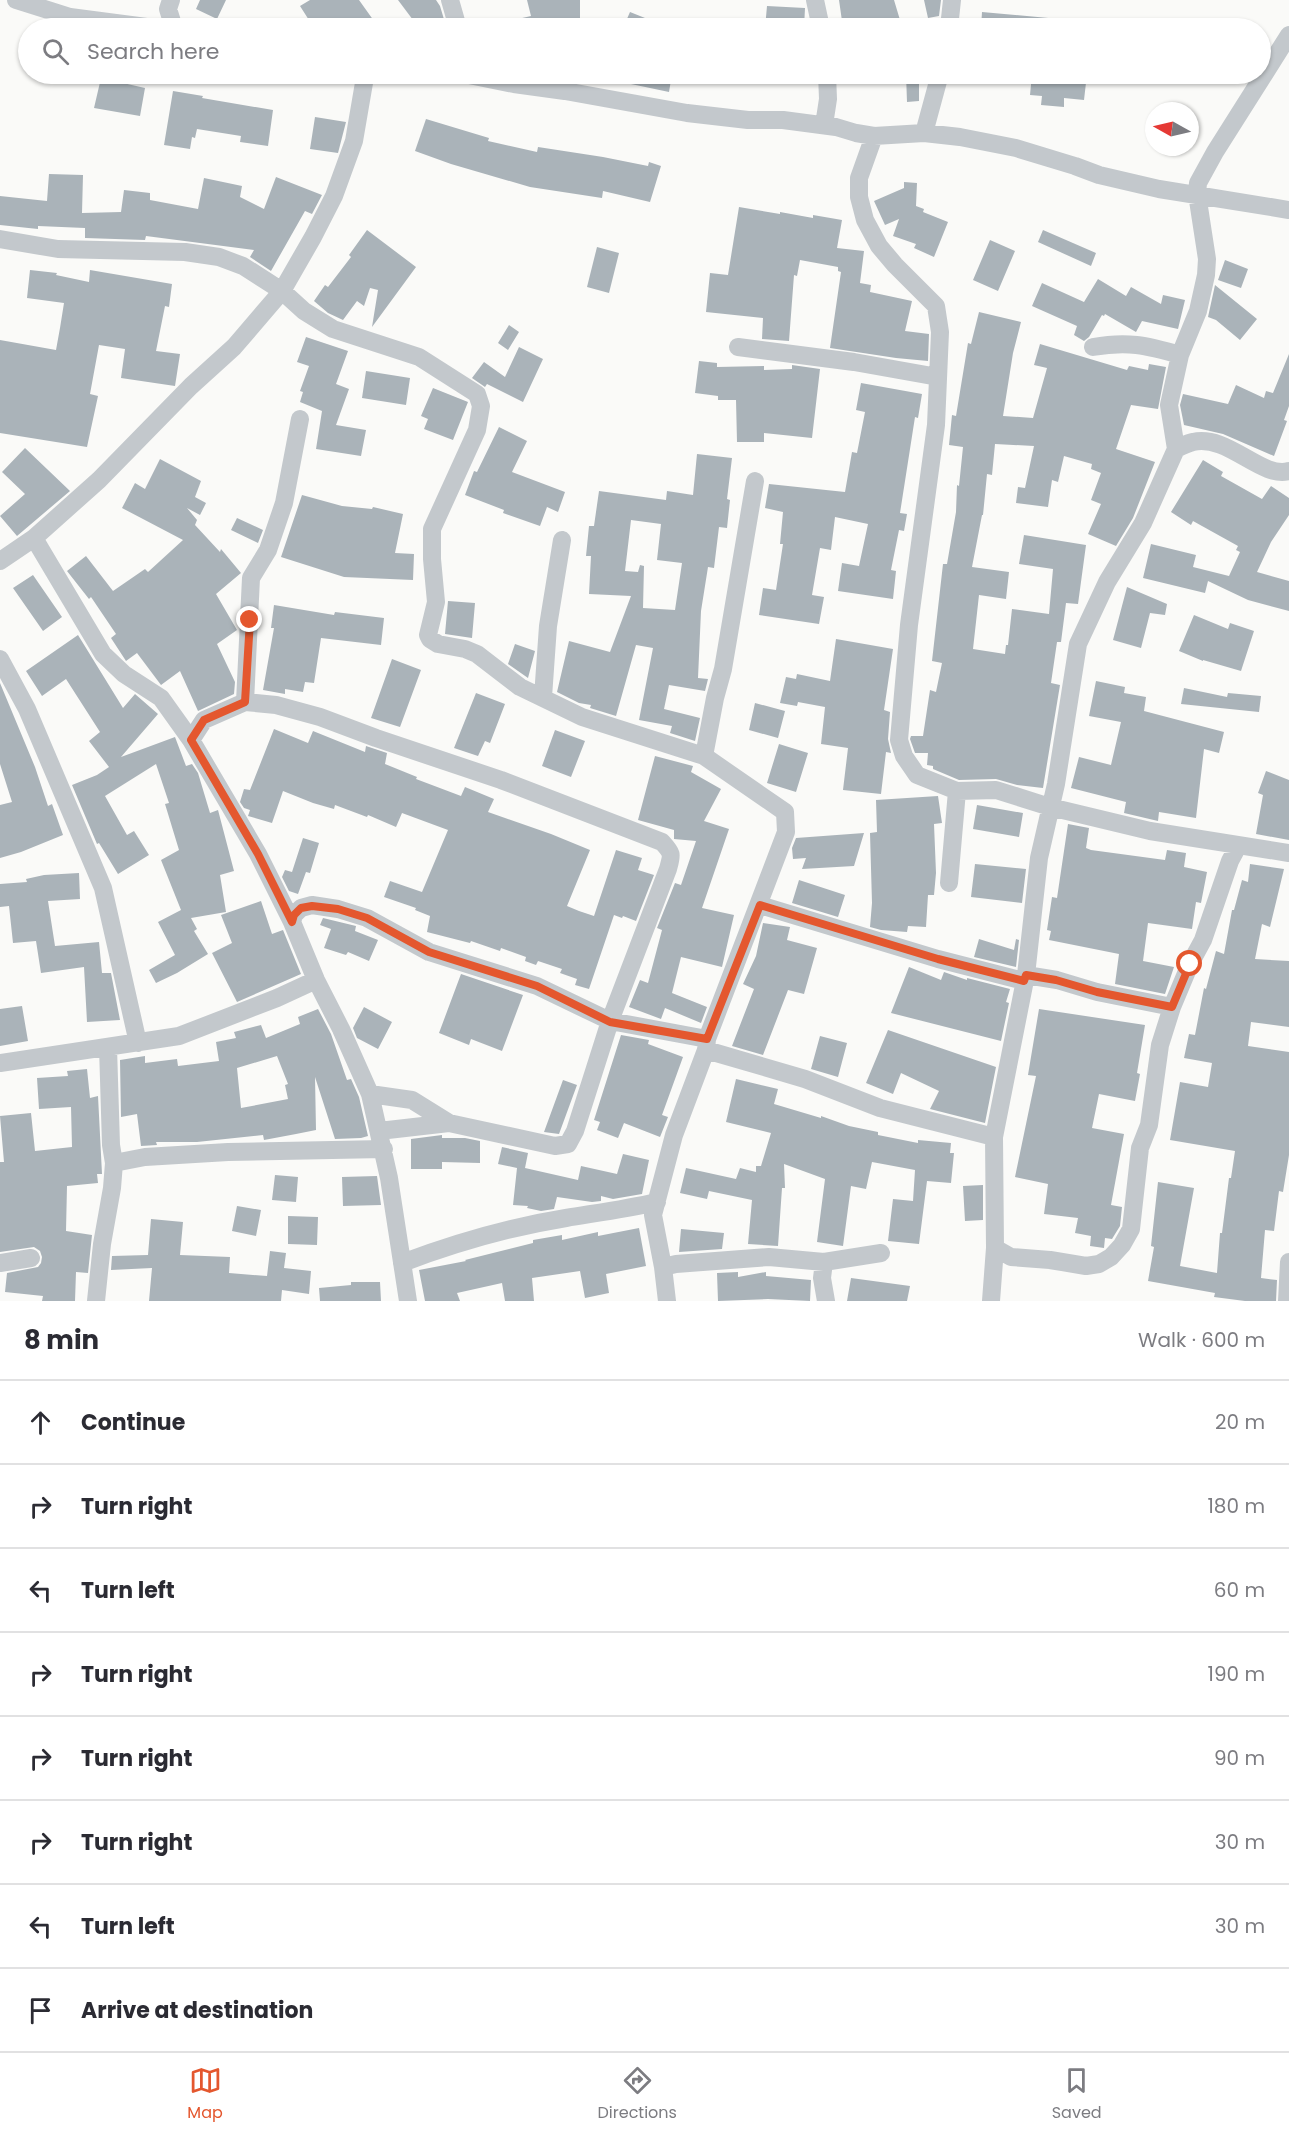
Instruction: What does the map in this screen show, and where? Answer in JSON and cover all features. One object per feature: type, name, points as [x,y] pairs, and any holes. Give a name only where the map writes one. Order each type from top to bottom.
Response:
[{"type":"street","points":[[16,0],[78,18]]},
{"type":"street","points":[[171,0],[168,9],[171,18]]},
{"type":"street","points":[[450,0],[455,18]]},
{"type":"street","points":[[814,0],[818,18]]},
{"type":"street","points":[[950,18],[952,0]]},
{"type":"street","points":[[1271,63],[1289,35]]},
{"type":"street","points":[[0,561],[34,538],[99,480],[265,314],[282,291],[334,196],[354,141],[364,84]]},
{"type":"street","points":[[514,84],[687,113],[748,120],[783,120],[874,136],[924,133],[1016,148],[1099,175],[1159,189],[1289,210]]},
{"type":"street","points":[[824,126],[828,99],[827,84]]},
{"type":"street","points":[[924,133],[937,84]]},
{"type":"street","points":[[991,1301],[994,1267],[1003,1253],[994,1137],[1025,978],[1039,858],[1056,784],[1078,644],[1107,582],[1148,514],[1176,449],[1169,405],[1180,355],[1198,311],[1206,275],[1207,259],[1197,194],[1198,183],[1258,84]]},
{"type":"street","points":[[874,136],[859,178],[859,197],[864,220],[879,246],[895,266],[936,306],[940,332],[936,425],[909,625],[899,740],[904,756],[918,775],[957,791],[996,790],[1050,807],[1150,831],[1289,853]]},
{"type":"street","points":[[0,239],[58,249],[185,252],[219,257],[243,266],[282,291],[304,311],[333,329],[420,357],[477,394],[481,406],[477,430],[432,529],[436,602],[428,635],[430,639],[438,644],[465,649],[477,654],[520,687],[582,717],[704,756],[784,812],[786,832],[706,1045],[675,1135],[653,1215],[667,1301]]},
{"type":"street","points":[[1093,347],[1119,342],[1154,347],[1180,355]]},
{"type":"street","points":[[738,347],[854,362],[938,377]]},
{"type":"street","points":[[245,702],[251,578],[268,550],[284,503],[300,419]]},
{"type":"street","points":[[1176,449],[1195,441],[1211,443],[1226,447],[1273,471],[1282,473],[1289,471]]},
{"type":"street","points":[[704,756],[723,669],[755,481]]},
{"type":"street","points":[[34,538],[103,654],[124,674],[161,698],[191,740],[258,854],[292,922],[316,980],[370,1094],[384,1149],[408,1301]]},
{"type":"street","points":[[543,698],[548,626],[562,540]]},
{"type":"street","points":[[0,659],[27,709],[102,888],[138,1042]]},
{"type":"street","points":[[191,740],[204,720],[245,702],[276,705],[320,717],[501,780],[662,842],[670,851],[672,856],[610,1022],[575,1131],[568,1144],[555,1146],[449,1123],[379,1131]]},
{"type":"street","points":[[949,883],[957,791]]},
{"type":"street","points":[[1003,1253],[1086,1266],[1099,1264],[1111,1257],[1131,1230],[1140,1148],[1149,1125],[1160,1045],[1172,1007],[1203,940],[1230,861],[1238,846]]},
{"type":"street","points":[[760,905],[938,959],[1025,978],[1056,980],[1097,992],[1172,1007]]},
{"type":"street","points":[[292,922],[294,915],[301,908],[312,906],[338,909],[367,918],[429,952],[537,986],[610,1022],[706,1045],[880,1108],[994,1137]]},
{"type":"street","points":[[0,1063],[179,1036],[316,980]]},
{"type":"street","points":[[96,1301],[114,1163],[111,1145],[108,1047]]},
{"type":"street","points":[[370,1094],[412,1100],[449,1123]]},
{"type":"street","points":[[114,1163],[145,1157],[216,1153],[384,1149]]},
{"type":"street","points":[[402,1263],[460,1242],[504,1231],[657,1202]]},
{"type":"street","points":[[663,1267],[769,1257],[824,1262],[881,1253]]},
{"type":"street","points":[[0,1263],[31,1258]]},
{"type":"street","points":[[824,1262],[822,1278],[826,1301]]},
{"type":"street","points":[[1287,1301],[1289,1262]]},
{"type":"building","points":[[200,0],[226,0],[217,18],[196,9]]},
{"type":"building","points":[[310,0],[359,0],[372,18],[308,18],[300,6]]},
{"type":"building","points":[[398,0],[436,0],[444,18],[412,18]]},
{"type":"building","points":[[527,0],[580,0],[580,18],[522,18],[531,16]]},
{"type":"building","points":[[839,0],[894,0],[899,18],[842,18]]},
{"type":"building","points":[[924,0],[941,0],[939,16],[928,18]]},
{"type":"building","points":[[767,6],[805,8],[804,18],[766,18]]},
{"type":"building","points":[[630,12],[645,18],[627,18]]},
{"type":"building","points":[[982,12],[1048,18],[982,18]]},
{"type":"building","points":[[100,84],[127,84],[145,88],[140,116],[94,108]]},
{"type":"building","points":[[631,84],[670,84],[669,92]]},
{"type":"building","points":[[906,84],[919,84],[919,101],[907,102]]},
{"type":"building","points":[[1031,84],[1086,84],[1084,100],[1064,98],[1064,107],[1041,105],[1042,96],[1030,95]]},
{"type":"building","points":[[173,91],[273,110],[268,146],[240,142],[241,136],[197,129],[195,138],[192,137],[190,149],[164,145]]},
{"type":"building","points":[[315,117],[346,122],[338,153],[310,149]]},
{"type":"building","points":[[426,119],[489,138],[488,141],[537,152],[538,147],[648,166],[649,162],[661,166],[650,202],[603,191],[602,198],[530,187],[415,151]]},
{"type":"building","points":[[49,174],[83,175],[82,213],[121,212],[124,190],[150,193],[150,200],[198,209],[204,178],[242,186],[240,197],[264,209],[276,177],[322,195],[312,214],[305,211],[271,271],[250,257],[254,250],[146,236],[145,240],[85,238],[85,228],[38,226],[38,229],[0,225],[0,196],[47,201]]},
{"type":"building","points":[[904,182],[917,183],[916,206],[924,209],[923,212],[948,222],[934,257],[914,248],[916,244],[893,236],[899,219],[885,225],[874,201],[904,188]]},
{"type":"building","points":[[739,207],[780,214],[780,212],[813,218],[813,215],[842,220],[837,248],[864,251],[860,283],[871,285],[870,292],[912,301],[905,331],[929,334],[928,361],[830,348],[841,272],[838,271],[838,267],[800,260],[797,276],[794,275],[789,341],[762,339],[763,318],[706,312],[710,273],[728,275]]},
{"type":"building","points":[[367,230],[416,267],[372,327],[378,290],[370,288],[364,306],[357,301],[343,320],[328,313],[314,301],[325,285],[328,287],[351,257],[349,255]]},
{"type":"building","points":[[1043,230],[1096,253],[1091,266],[1038,242]]},
{"type":"building","points":[[990,240],[1015,251],[998,291],[973,280]]},
{"type":"building","points":[[597,247],[619,253],[609,293],[587,287]]},
{"type":"building","points":[[1225,260],[1248,269],[1241,288],[1218,280]]},
{"type":"building","points":[[30,270],[57,273],[56,275],[89,282],[90,270],[172,284],[169,307],[165,306],[156,351],[180,354],[175,386],[121,378],[125,349],[99,345],[90,394],[98,396],[87,447],[0,433],[0,340],[56,350],[64,303],[27,298]]},
{"type":"building","points":[[1098,279],[1126,296],[1131,287],[1161,304],[1163,295],[1185,300],[1178,329],[1142,321],[1136,332],[1105,314],[1084,341],[1074,335],[1077,326],[1032,306],[1042,283],[1084,302]]},
{"type":"building","points":[[1215,285],[1257,319],[1240,340],[1216,320],[1208,317]]},
{"type":"building","points":[[979,312],[1021,322],[1013,353],[1003,416],[1033,418],[1047,368],[1034,365],[1040,344],[1127,370],[1129,366],[1148,370],[1149,364],[1166,367],[1158,409],[1131,405],[1116,449],[1155,462],[1133,518],[1116,546],[1088,534],[1101,504],[1091,500],[1101,473],[1091,469],[1092,464],[1064,456],[1058,482],[1052,480],[1048,507],[1016,503],[1018,487],[1025,488],[1034,446],[995,444],[992,475],[987,474],[983,515],[972,567],[1009,572],[1006,599],[979,595],[973,649],[1005,654],[1012,609],[1049,614],[1053,569],[1019,564],[1024,535],[1086,545],[1078,604],[1066,603],[1061,642],[1057,642],[1051,683],[1060,685],[1043,788],[1017,785],[996,779],[959,780],[927,765],[928,753],[915,753],[910,739],[911,736],[923,736],[930,690],[936,692],[942,663],[932,661],[943,564],[947,564],[956,512],[957,485],[959,486],[963,447],[949,445],[952,415],[956,416],[968,343],[971,344]]},
{"type":"building","points":[[509,325],[519,332],[508,350],[498,343]]},
{"type":"building","points":[[306,337],[348,351],[336,384],[349,389],[336,425],[366,430],[361,456],[316,449],[322,411],[300,402],[303,392],[300,391],[309,366],[297,362]]},
{"type":"building","points":[[519,347],[543,359],[523,402],[487,384],[485,387],[472,378],[484,362],[505,377]]},
{"type":"building","points":[[1289,354],[1289,406],[1284,420],[1287,421],[1274,456],[1223,434],[1184,425],[1180,405],[1183,394],[1228,404],[1236,385],[1264,398],[1266,391],[1273,393]]},
{"type":"building","points":[[699,361],[717,363],[717,367],[764,366],[764,370],[792,369],[792,365],[820,369],[812,438],[764,433],[764,442],[737,442],[736,400],[718,400],[718,396],[695,393]]},
{"type":"building","points":[[366,371],[410,378],[406,405],[362,398]]},
{"type":"building","points":[[861,383],[922,394],[918,418],[915,417],[900,513],[907,514],[904,531],[899,530],[891,570],[896,571],[893,599],[838,591],[842,563],[859,566],[868,524],[835,517],[831,550],[820,548],[812,595],[824,597],[819,624],[759,615],[763,588],[776,590],[783,544],[780,544],[783,512],[765,508],[769,484],[845,492],[852,452],[857,453],[865,412],[856,410]]},
{"type":"building","points":[[433,388],[468,402],[453,440],[424,429],[428,419],[421,416]]},
{"type":"building","points":[[499,427],[527,441],[512,472],[565,492],[558,512],[547,507],[540,526],[503,513],[504,510],[465,495],[474,471],[477,472]]},
{"type":"building","points":[[25,448],[70,491],[17,536],[0,516],[25,494],[2,472]]},
{"type":"building","points":[[697,454],[732,458],[727,499],[730,500],[727,528],[719,527],[714,568],[708,567],[701,611],[698,678],[708,679],[705,691],[669,685],[664,709],[700,718],[695,741],[670,733],[672,726],[639,720],[653,648],[636,645],[616,716],[590,708],[591,705],[579,703],[557,692],[569,641],[610,652],[631,596],[589,594],[591,556],[586,556],[589,526],[594,526],[599,491],[666,500],[667,491],[693,495]],"holes":[[[631,520],[661,524],[657,560],[682,563],[675,610],[643,608],[644,566],[640,565],[638,572],[625,571]]]},
{"type":"building","points":[[160,459],[201,481],[195,497],[206,503],[200,515],[187,508],[197,520],[195,525],[220,552],[221,549],[241,573],[216,594],[237,630],[217,644],[235,682],[234,694],[198,711],[180,671],[161,685],[137,653],[126,661],[111,638],[116,634],[91,597],[89,599],[67,571],[86,556],[113,591],[145,569],[148,572],[183,540],[122,508],[135,483],[145,489]]},
{"type":"building","points":[[1203,460],[1223,472],[1221,476],[1262,499],[1271,486],[1289,498],[1289,515],[1271,542],[1257,572],[1289,581],[1289,611],[1248,600],[1208,581],[1205,593],[1143,578],[1151,544],[1196,555],[1193,567],[1229,576],[1240,552],[1236,550],[1238,546],[1193,521],[1191,525],[1171,512]]},
{"type":"building","points":[[302,495],[342,506],[372,509],[373,507],[403,514],[395,553],[414,554],[413,580],[344,577],[281,557]]},
{"type":"building","points":[[237,518],[263,530],[258,543],[231,530]]},
{"type":"building","points":[[33,575],[62,617],[43,631],[13,588]]},
{"type":"building","points":[[1127,587],[1167,604],[1165,615],[1150,613],[1141,648],[1113,640]]},
{"type":"building","points":[[448,601],[475,603],[472,638],[445,634]]},
{"type":"building","points":[[274,605],[334,615],[335,612],[384,618],[381,645],[321,638],[314,683],[305,682],[303,692],[285,689],[285,694],[263,690],[274,628],[271,628]]},
{"type":"building","points":[[1194,615],[1228,629],[1230,623],[1254,631],[1241,671],[1203,661],[1179,651]]},
{"type":"building","points":[[78,635],[123,708],[135,694],[158,714],[121,757],[175,737],[186,766],[192,764],[198,773],[210,813],[218,810],[234,871],[220,875],[226,912],[191,918],[197,929],[194,931],[208,954],[156,983],[149,970],[175,955],[158,922],[181,910],[161,860],[179,850],[165,804],[169,803],[156,764],[105,796],[127,835],[134,831],[149,855],[118,874],[99,843],[97,844],[72,785],[97,775],[109,767],[89,741],[100,732],[66,679],[42,696],[26,671]]},
{"type":"building","points":[[836,639],[893,649],[884,710],[890,712],[888,739],[891,753],[886,752],[881,794],[843,790],[848,748],[821,744],[825,707],[798,702],[797,706],[780,703],[786,677],[796,679],[797,674],[830,681]]},
{"type":"building","points":[[515,644],[535,651],[528,678],[508,664]]},
{"type":"building","points":[[392,659],[421,670],[400,727],[371,718]]},
{"type":"building","points":[[1096,681],[1125,687],[1124,693],[1146,697],[1144,711],[1224,732],[1219,753],[1204,749],[1196,818],[1159,812],[1158,821],[1124,813],[1126,802],[1071,788],[1079,757],[1111,765],[1121,722],[1089,716]]},
{"type":"building","points":[[0,683],[35,767],[48,806],[52,804],[63,835],[0,858],[0,805],[12,802],[0,764]]},
{"type":"building","points":[[1184,688],[1227,697],[1228,693],[1261,696],[1259,712],[1181,704]]},
{"type":"building","points":[[476,693],[505,704],[490,743],[485,741],[478,756],[454,748]]},
{"type":"building","points":[[755,703],[785,711],[778,738],[749,730]]},
{"type":"building","points":[[274,729],[308,743],[313,731],[365,752],[366,746],[387,753],[385,764],[417,777],[416,779],[461,796],[465,787],[494,799],[488,812],[590,850],[567,906],[579,911],[594,916],[616,850],[642,858],[638,870],[654,875],[636,921],[614,915],[589,989],[575,985],[577,979],[560,973],[562,969],[538,961],[536,965],[525,961],[526,957],[501,948],[500,951],[471,941],[470,943],[427,932],[430,916],[415,910],[416,908],[384,897],[390,881],[422,892],[448,830],[402,813],[396,827],[368,815],[367,817],[335,805],[334,809],[283,791],[272,823],[248,816],[250,810],[244,808],[240,802],[244,789],[250,790]]},
{"type":"building","points":[[555,730],[585,741],[571,777],[542,766]]},
{"type":"building","points":[[779,744],[808,753],[796,792],[767,783]]},
{"type":"building","points":[[655,756],[693,766],[691,772],[721,789],[704,821],[729,829],[702,908],[734,915],[722,967],[681,957],[672,993],[707,1007],[701,1023],[665,1008],[661,1019],[629,1007],[640,980],[648,983],[662,930],[657,928],[675,883],[681,885],[696,841],[674,839],[674,830],[638,820]]},
{"type":"building","points":[[1266,771],[1289,780],[1289,840],[1256,834],[1263,795],[1258,793]]},
{"type":"building","points":[[938,796],[942,823],[934,824],[936,873],[934,895],[928,895],[926,927],[908,926],[907,932],[870,927],[872,903],[870,833],[877,832],[876,800]]},
{"type":"building","points":[[977,805],[1023,813],[1019,837],[973,829]]},
{"type":"building","points":[[1068,824],[1089,828],[1086,848],[1091,850],[1165,860],[1167,850],[1186,853],[1184,867],[1207,872],[1201,903],[1196,902],[1192,929],[1148,923],[1143,961],[1174,967],[1165,994],[1115,984],[1119,954],[1049,940],[1051,931],[1047,930],[1052,897],[1057,898]]},
{"type":"building","points":[[864,833],[854,866],[802,869],[806,858],[793,859],[792,848],[796,838]]},
{"type":"building","points":[[303,838],[319,843],[310,873],[306,872],[298,894],[289,891],[282,877],[285,870],[292,872]]},
{"type":"building","points":[[975,864],[1026,869],[1022,903],[971,897]]},
{"type":"building","points":[[1250,864],[1284,869],[1270,927],[1262,924],[1255,959],[1289,961],[1289,1027],[1251,1022],[1248,1046],[1289,1052],[1289,1155],[1283,1192],[1279,1191],[1274,1231],[1265,1230],[1261,1278],[1277,1280],[1276,1301],[1245,1301],[1214,1297],[1215,1293],[1148,1281],[1154,1247],[1151,1246],[1158,1182],[1194,1188],[1180,1266],[1217,1273],[1220,1233],[1222,1233],[1235,1151],[1170,1140],[1180,1082],[1208,1087],[1212,1063],[1184,1058],[1189,1034],[1195,1035],[1204,988],[1206,989],[1216,951],[1224,954],[1232,910],[1234,910],[1242,880],[1248,882]]},
{"type":"building","points":[[79,873],[80,899],[48,901],[55,946],[99,942],[102,973],[111,973],[120,1020],[87,1022],[84,967],[41,973],[36,941],[13,943],[9,906],[0,907],[0,884],[27,882],[26,879],[44,875]]},
{"type":"building","points":[[799,880],[845,895],[838,917],[792,903]]},
{"type":"building","points":[[261,901],[272,934],[283,930],[301,974],[237,1002],[212,953],[232,943],[221,915]]},
{"type":"building","points":[[323,918],[356,926],[355,931],[378,940],[369,961],[348,952],[346,955],[324,948],[331,929],[320,925]]},
{"type":"building","points":[[763,923],[790,927],[787,940],[817,948],[804,994],[788,990],[763,1055],[732,1046],[754,989],[743,984],[756,956]]},
{"type":"building","points":[[979,939],[1014,950],[1016,939],[1019,940],[1016,967],[974,957]]},
{"type":"building","points":[[909,967],[941,980],[944,972],[967,980],[967,978],[1010,989],[1001,1041],[891,1013]]},
{"type":"building","points":[[461,974],[523,995],[502,1051],[471,1039],[469,1045],[439,1033]]},
{"type":"building","points":[[22,1006],[28,1041],[0,1046],[0,1009]]},
{"type":"building","points":[[364,1007],[392,1022],[378,1049],[357,1038],[353,1028]]},
{"type":"building","points":[[318,1009],[331,1034],[347,1080],[351,1079],[359,1097],[368,1136],[335,1139],[315,1077],[316,1130],[264,1140],[263,1135],[197,1142],[156,1142],[157,1145],[141,1146],[137,1114],[121,1117],[120,1060],[145,1056],[145,1063],[177,1059],[178,1066],[219,1061],[216,1042],[236,1038],[234,1032],[261,1025],[266,1038],[300,1024],[298,1017]],"holes":[[[277,1056],[288,1084],[285,1085],[288,1099],[241,1108],[237,1068]]]},
{"type":"building","points":[[1039,1009],[1145,1025],[1135,1101],[1099,1094],[1092,1128],[1124,1134],[1111,1205],[1122,1207],[1120,1226],[1112,1239],[1105,1238],[1104,1248],[1090,1246],[1091,1236],[1075,1233],[1078,1218],[1044,1214],[1048,1184],[1015,1177],[1036,1076],[1028,1075]]},
{"type":"building","points":[[888,1030],[996,1067],[985,1123],[930,1109],[939,1091],[901,1073],[893,1094],[866,1083]]},
{"type":"building","points":[[621,1035],[649,1040],[648,1044],[683,1057],[662,1115],[668,1117],[660,1137],[624,1123],[618,1138],[597,1130],[600,1122],[594,1120]]},
{"type":"building","points":[[820,1036],[847,1043],[838,1077],[811,1069]]},
{"type":"building","points":[[87,1069],[90,1098],[98,1096],[102,1174],[97,1174],[98,1183],[67,1186],[66,1231],[92,1235],[88,1273],[76,1272],[75,1301],[42,1301],[43,1296],[5,1292],[7,1273],[38,1267],[42,1257],[40,1251],[34,1247],[0,1252],[0,1162],[4,1162],[0,1116],[31,1113],[35,1151],[72,1147],[71,1107],[39,1109],[37,1078],[68,1076],[67,1071]]},
{"type":"building","points":[[736,1079],[778,1089],[774,1104],[878,1132],[878,1135],[918,1143],[918,1140],[951,1143],[950,1153],[954,1153],[951,1183],[927,1181],[919,1244],[888,1241],[893,1199],[913,1201],[915,1170],[872,1162],[866,1189],[851,1186],[843,1246],[817,1242],[825,1179],[784,1164],[785,1188],[782,1188],[778,1246],[748,1244],[752,1200],[709,1191],[707,1199],[680,1193],[686,1168],[736,1179],[740,1168],[756,1172],[756,1166],[761,1166],[771,1133],[726,1122]]},
{"type":"building","points":[[563,1080],[577,1085],[559,1134],[544,1132]]},
{"type":"building","points":[[442,1135],[442,1138],[465,1138],[480,1141],[480,1163],[442,1162],[442,1169],[411,1169],[411,1139]]},
{"type":"building","points":[[502,1147],[528,1153],[525,1168],[578,1180],[581,1166],[617,1174],[623,1154],[649,1160],[642,1194],[613,1199],[601,1196],[601,1201],[592,1202],[557,1197],[554,1209],[541,1211],[527,1208],[528,1206],[513,1205],[517,1168],[498,1164]]},
{"type":"building","points":[[275,1175],[298,1177],[296,1202],[272,1200]]},
{"type":"building","points":[[377,1176],[381,1205],[343,1206],[342,1177]]},
{"type":"building","points":[[983,1185],[983,1220],[965,1221],[963,1186]]},
{"type":"building","points":[[237,1206],[261,1210],[256,1236],[232,1231]]},
{"type":"building","points":[[288,1216],[318,1217],[317,1245],[288,1244]]},
{"type":"building","points":[[151,1219],[183,1222],[180,1255],[230,1257],[229,1273],[267,1276],[270,1251],[286,1253],[284,1268],[311,1271],[309,1294],[282,1290],[281,1301],[149,1301],[152,1268],[111,1270],[112,1256],[148,1255]]},
{"type":"building","points":[[639,1228],[646,1266],[606,1274],[609,1293],[585,1298],[580,1271],[532,1278],[534,1301],[505,1301],[502,1283],[457,1293],[460,1301],[425,1301],[419,1270],[466,1261],[533,1243],[533,1240],[562,1235],[562,1240],[598,1232],[598,1236]]},
{"type":"building","points":[[681,1229],[724,1233],[722,1249],[679,1252]]},
{"type":"building","points":[[738,1272],[738,1277],[766,1272],[766,1276],[811,1280],[810,1301],[768,1299],[718,1301],[717,1273]]},
{"type":"building","points":[[851,1278],[910,1286],[907,1301],[847,1301]]},
{"type":"building","points":[[351,1282],[380,1282],[381,1301],[320,1301],[319,1288],[351,1285]]},
{"type":"route","points":[[250,620],[245,702],[204,720],[191,740],[258,854],[292,922],[294,915],[301,908],[312,906],[338,909],[367,918],[429,952],[537,986],[610,1022],[707,1039],[760,905],[938,959],[1024,981],[1026,975],[1056,980],[1097,992],[1172,1007],[1190,964]]}]
